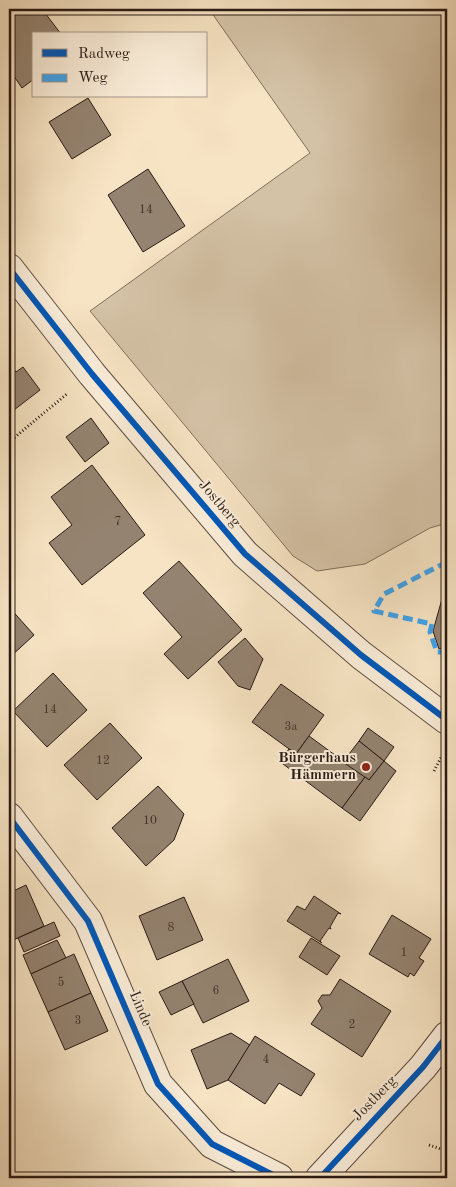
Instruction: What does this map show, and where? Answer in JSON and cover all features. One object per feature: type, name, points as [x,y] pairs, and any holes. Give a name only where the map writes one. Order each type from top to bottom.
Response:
[{"type":"street","name":"Jostberg","points":[[9,268],[92,374],[245,554],[361,655],[447,720]]},
{"type":"street","name":"Linde","points":[[9,817],[88,921],[158,1084],[212,1144],[279,1178]]},
{"type":"street","name":"Jostberg","points":[[320,1178],[423,1067],[447,1036]]},
{"type":"path","points":[[9,442],[92,374]]},
{"type":"path","points":[[434,771],[447,745]]},
{"type":"path","points":[[430,1145],[447,1151]]},
{"type":"shaded area","points":[[209,9],[447,9],[447,523],[430,528],[365,564],[317,571],[293,556],[90,311],[310,153]]},
{"type":"building","points":[[23,9],[42,9],[59,32],[32,32],[32,80],[22,88],[9,69],[9,19]]},
{"type":"building","points":[[88,98],[111,135],[72,159],[49,122]]},
{"type":"building","points":[[148,169],[185,226],[143,252],[108,195]]},
{"type":"building","points":[[9,362],[16,372],[23,367],[40,390],[14,410],[11,406],[9,408]]},
{"type":"building","points":[[91,418],[109,443],[85,462],[66,437]]},
{"type":"building","points":[[92,465],[145,535],[82,585],[49,543],[72,525],[51,497]]},
{"type":"building","points":[[179,561],[242,630],[188,679],[164,654],[182,637],[143,593]]},
{"type":"building","points":[[447,581],[447,647],[439,649],[433,631]]},
{"type":"building","points":[[9,607],[34,635],[9,658]]},
{"type":"building","points":[[245,638],[263,659],[250,690],[238,686],[218,662]]},
{"type":"building","points":[[53,673],[87,710],[47,747],[13,711]]},
{"type":"building","points":[[281,684],[324,715],[296,754],[252,722]]},
{"type":"building","points":[[110,723],[142,758],[97,800],[64,765]]},
{"type":"building","points":[[368,728],[394,747],[384,761],[359,741]]},
{"type":"building","points":[[309,736],[365,777],[342,808],[279,761],[289,749],[296,754]]},
{"type":"building","points":[[359,741],[384,761],[369,780],[343,762]]},
{"type":"building","points":[[384,761],[396,771],[360,821],[342,808],[365,777],[369,780]]},
{"type":"building","points":[[158,786],[184,814],[174,840],[146,866],[112,828]]},
{"type":"building","points":[[26,885],[44,926],[9,942],[9,893]]},
{"type":"building","points":[[314,896],[341,914],[338,913],[330,927],[331,929],[329,928],[320,941],[322,943],[287,921],[297,906],[305,910]]},
{"type":"building","points":[[184,897],[203,940],[157,960],[139,916]]},
{"type":"building","points":[[392,915],[431,939],[419,958],[424,961],[414,976],[410,973],[408,977],[369,954]]},
{"type":"building","points":[[54,922],[60,936],[24,952],[18,938]]},
{"type":"building","points":[[311,938],[340,956],[327,975],[299,957]]},
{"type":"building","points":[[57,940],[66,958],[31,974],[23,955]]},
{"type":"building","points":[[74,954],[91,993],[48,1012],[31,974]]},
{"type":"building","points":[[228,959],[249,1001],[203,1023],[182,981]]},
{"type":"building","points":[[340,979],[391,1011],[362,1057],[311,1024],[322,1008],[318,1001],[322,995],[330,995]]},
{"type":"building","points":[[182,981],[194,1004],[171,1015],[159,992]]},
{"type":"building","points":[[91,993],[108,1031],[65,1050],[48,1012]]},
{"type":"building","points":[[231,1033],[250,1045],[228,1080],[207,1089],[191,1050]]},
{"type":"building","points":[[255,1036],[315,1074],[301,1096],[279,1083],[265,1104],[228,1080]]},
{"type":"marked path","points":[[447,562],[384,594],[374,611],[432,624],[430,632],[437,652],[447,652]]},
{"type":"cycle path","points":[[9,268],[92,374],[245,554],[361,655],[447,720]]},
{"type":"cycle path","points":[[9,817],[88,921],[158,1084],[212,1144],[279,1178]]},
{"type":"cycle path","points":[[320,1178],[423,1067],[447,1036]]},
{"type":"place","name":"Bürgerhaus Hämmern","points":[[366,767]]}]
